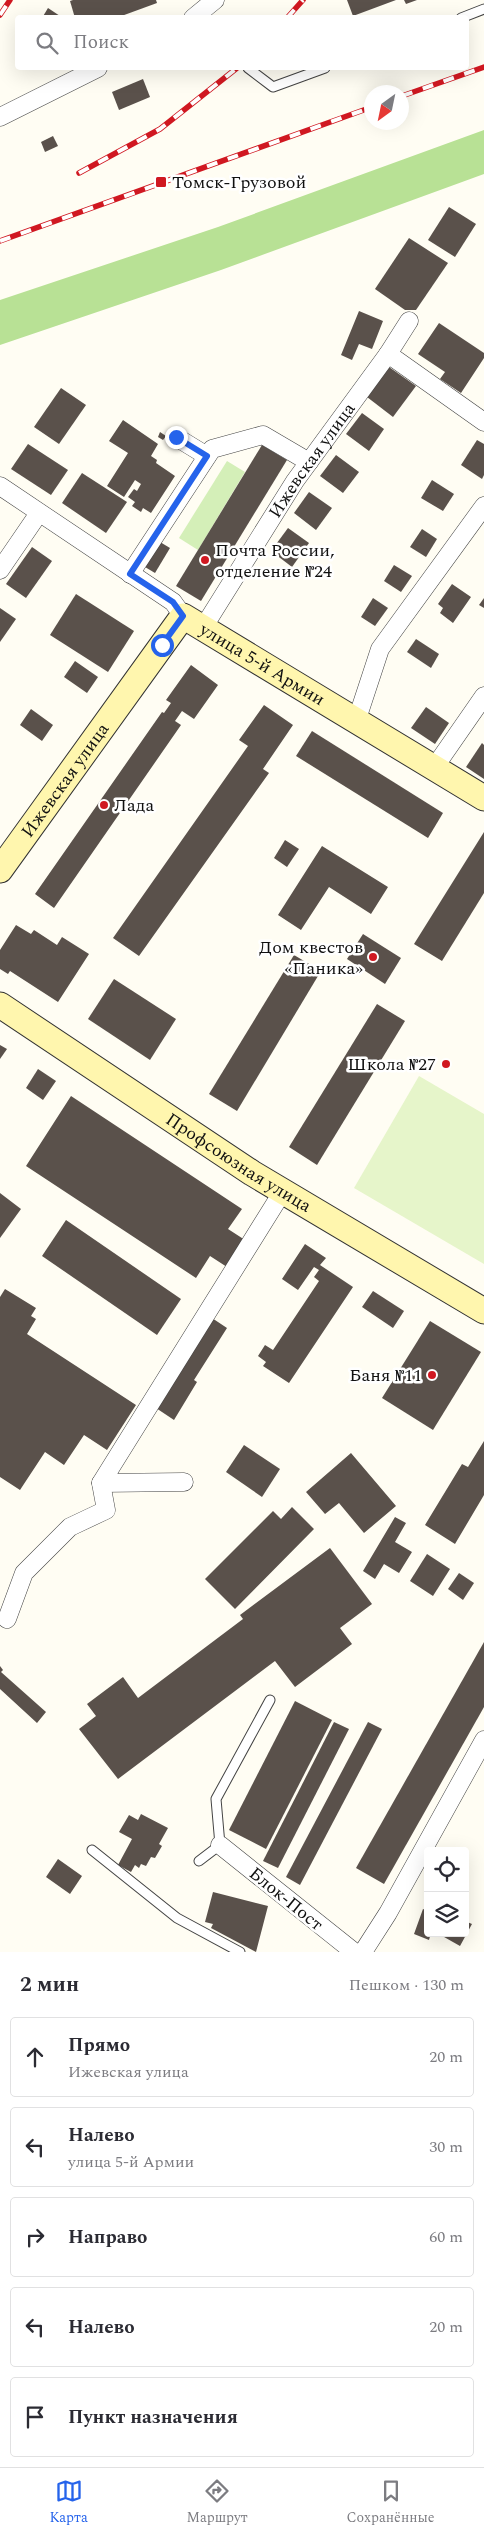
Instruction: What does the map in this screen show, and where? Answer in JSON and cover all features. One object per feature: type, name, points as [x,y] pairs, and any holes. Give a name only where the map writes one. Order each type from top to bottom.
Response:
[{"type":"main road","name":"улица 5-й Армии","points":[[193,622],[484,798]]},
{"type":"main road","name":"Ижевская улица","points":[[0,870],[193,622]]},
{"type":"main road","name":"Профсоюзная улица","points":[[0,1005],[252,1173],[484,1311]]},
{"type":"street","points":[[197,15],[215,0]]},
{"type":"street","points":[[0,117],[94,70]]},
{"type":"street","name":"Ижевская улица","points":[[193,622],[388,354],[409,320]]},
{"type":"street","points":[[388,354],[484,422]]},
{"type":"street","points":[[130,574],[212,449],[263,435],[309,462]]},
{"type":"street","points":[[176,437],[207,456]]},
{"type":"street","name":"улица 5-й Армии","points":[[0,486],[173,602],[193,622]]},
{"type":"street","points":[[356,722],[380,649],[484,506]]},
{"type":"street","points":[[0,570],[39,513]]},
{"type":"street","points":[[434,768],[484,696]]},
{"type":"street","points":[[7,1619],[24,1573],[70,1528],[106,1510],[101,1483],[283,1191]]},
{"type":"street","points":[[101,1483],[184,1482]]},
{"type":"street","points":[[363,1952],[388,1913],[484,1740]]},
{"type":"street","name":"Блок-Пост","points":[[220,1845],[354,1952]]},
{"type":"lane","points":[[469,15],[484,9]]},
{"type":"lane","points":[[251,70],[273,87],[320,70]]},
{"type":"lane","points":[[199,1861],[220,1845],[216,1799],[270,1700]]},
{"type":"lane","points":[[92,1850],[177,1918],[240,1952]]},
{"type":"green space","points":[[484,130],[484,174],[221,270],[0,345],[0,300],[218,227]]},
{"type":"green space","points":[[227,461],[245,472],[198,550],[179,538]]},
{"type":"green space","points":[[419,1076],[484,1114],[484,1264],[354,1188]]},
{"type":"building","points":[[156,0],[157,3],[124,15],[74,15],[70,1]]},
{"type":"building","points":[[347,0],[396,0],[356,15],[353,15]]},
{"type":"building","points":[[404,0],[417,0],[406,4]]},
{"type":"building","points":[[48,8],[58,15],[44,15]]},
{"type":"building","points":[[143,79],[150,97],[119,110],[112,92]]},
{"type":"building","points":[[53,136],[58,146],[45,152],[41,142]]},
{"type":"building","points":[[449,207],[476,224],[455,257],[428,240]]},
{"type":"building","points":[[409,238],[448,263],[416,310],[405,310],[375,289]]},
{"type":"building","points":[[359,311],[383,321],[372,349],[359,344],[352,360],[341,355]]},
{"type":"building","points":[[439,323],[484,353],[484,358],[461,393],[440,379],[445,372],[418,354]]},
{"type":"building","points":[[389,367],[416,386],[393,417],[367,397]]},
{"type":"building","points":[[61,388],[86,405],[59,444],[34,427]]},
{"type":"building","points":[[362,413],[384,429],[369,451],[346,434]]},
{"type":"building","points":[[123,420],[158,444],[151,456],[157,460],[156,463],[175,476],[151,513],[143,508],[141,512],[132,506],[135,502],[128,497],[134,489],[137,491],[141,484],[135,480],[124,497],[107,486],[128,453],[109,441]]},
{"type":"building","points":[[160,432],[166,436],[163,440],[158,437]]},
{"type":"building","points":[[477,440],[484,444],[484,475],[482,479],[461,465]]},
{"type":"building","points":[[28,444],[68,470],[51,495],[11,469]]},
{"type":"building","points":[[262,445],[287,460],[201,601],[176,586]]},
{"type":"building","points":[[336,455],[359,472],[343,493],[320,476]]},
{"type":"building","points":[[82,473],[127,502],[106,533],[62,503]]},
{"type":"building","points":[[432,480],[454,494],[443,511],[421,498]]},
{"type":"building","points":[[309,492],[332,508],[316,530],[294,513]]},
{"type":"building","points":[[288,528],[309,543],[292,567],[271,551]]},
{"type":"building","points":[[422,529],[437,539],[426,557],[410,547]]},
{"type":"building","points":[[160,542],[170,548],[155,573],[145,567]]},
{"type":"building","points":[[32,547],[52,561],[26,598],[6,584]]},
{"type":"building","points":[[394,565],[412,576],[401,592],[384,581]]},
{"type":"building","points":[[452,584],[471,597],[453,623],[440,613],[443,608],[438,604]]},
{"type":"building","points":[[76,594],[134,631],[108,672],[50,635]]},
{"type":"building","points":[[373,598],[388,608],[375,626],[361,617]]},
{"type":"building","points":[[484,598],[484,608],[479,605]]},
{"type":"building","points":[[0,608],[16,619],[0,642]]},
{"type":"building","points":[[416,639],[439,654],[431,668],[407,652]]},
{"type":"building","points":[[75,661],[98,677],[87,693],[64,677]]},
{"type":"building","points":[[191,665],[218,685],[194,719],[182,711],[175,721],[181,725],[54,908],[35,894],[162,712],[164,713],[171,703],[166,700]]},
{"type":"building","points":[[264,705],[293,725],[263,769],[269,773],[139,956],[113,938],[248,746],[239,740]]},
{"type":"building","points":[[426,707],[449,723],[435,744],[411,728]]},
{"type":"building","points":[[31,709],[53,725],[42,741],[20,725]]},
{"type":"building","points":[[312,731],[443,813],[428,838],[296,756]]},
{"type":"building","points":[[482,743],[484,745],[484,779],[466,767]]},
{"type":"building","points":[[484,832],[484,893],[442,961],[414,944]]},
{"type":"building","points":[[285,840],[299,849],[287,867],[274,858]]},
{"type":"building","points":[[322,846],[388,887],[371,914],[329,887],[301,930],[278,915]]},
{"type":"building","points":[[16,925],[31,934],[34,930],[57,945],[62,937],[89,954],[58,1002],[10,971],[8,974],[0,969],[0,950]]},
{"type":"building","points":[[363,934],[401,958],[385,984],[347,959]]},
{"type":"building","points":[[294,955],[321,971],[237,1111],[209,1094]]},
{"type":"building","points":[[114,979],[176,1019],[150,1060],[88,1019]]},
{"type":"building","points":[[377,1004],[405,1021],[317,1165],[289,1147]]},
{"type":"building","points":[[0,1045],[7,1049],[0,1059]]},
{"type":"building","points":[[38,1069],[56,1081],[43,1100],[26,1088]]},
{"type":"building","points":[[71,1096],[242,1209],[228,1229],[245,1240],[227,1267],[210,1256],[196,1278],[26,1166]]},
{"type":"building","points":[[0,1193],[21,1209],[0,1238]]},
{"type":"building","points":[[66,1220],[181,1299],[157,1335],[42,1256]]},
{"type":"building","points":[[305,1244],[326,1258],[320,1265],[353,1287],[289,1383],[263,1366],[266,1362],[258,1356],[265,1345],[273,1350],[319,1281],[314,1277],[319,1270],[314,1267],[298,1290],[282,1279]]},
{"type":"building","points":[[5,1289],[36,1308],[31,1316],[36,1319],[27,1334],[136,1405],[107,1450],[84,1435],[64,1465],[45,1452],[20,1490],[0,1477],[0,1297]]},
{"type":"building","points":[[373,1291],[404,1311],[393,1328],[362,1307]]},
{"type":"building","points":[[212,1318],[227,1328],[194,1380],[197,1382],[174,1420],[156,1408]]},
{"type":"building","name":"Баня №11","points":[[430,1321],[481,1352],[433,1430],[382,1398]]},
{"type":"building","points":[[484,1441],[484,1495],[455,1544],[425,1525],[462,1464],[468,1467]]},
{"type":"building","points":[[244,1445],[280,1469],[262,1497],[226,1472]]},
{"type":"building","points":[[351,1453],[396,1506],[364,1533],[339,1503],[325,1514],[306,1492]]},
{"type":"building","points":[[292,1507],[314,1529],[235,1609],[205,1579],[273,1511],[281,1519]]},
{"type":"building","points":[[395,1517],[406,1523],[395,1542],[412,1552],[399,1573],[384,1564],[375,1579],[363,1571]]},
{"type":"building","points":[[330,1548],[372,1604],[340,1628],[352,1644],[295,1687],[275,1661],[118,1779],[79,1729],[96,1716],[87,1704],[123,1677],[138,1698],[243,1619],[240,1615]]},
{"type":"building","points":[[427,1554],[450,1569],[433,1596],[410,1581]]},
{"type":"building","points":[[459,1573],[474,1583],[463,1600],[448,1589]]},
{"type":"building","points":[[484,1642],[484,1707],[384,1884],[356,1868]]},
{"type":"building","points":[[0,1666],[3,1670],[1,1672],[46,1712],[37,1723],[0,1689]]},
{"type":"building","points":[[295,1701],[332,1720],[266,1849],[229,1830]]},
{"type":"building","points":[[334,1722],[349,1729],[278,1868],[263,1861]]},
{"type":"building","points":[[368,1722],[382,1729],[300,1885],[286,1877]]},
{"type":"building","points":[[141,1814],[168,1828],[159,1844],[162,1846],[155,1858],[151,1857],[146,1866],[141,1864],[139,1868],[135,1865],[131,1872],[118,1865],[132,1839],[119,1832],[129,1815],[138,1820]]},
{"type":"building","points":[[58,1859],[82,1876],[70,1894],[46,1877]]},
{"type":"building","points":[[213,1892],[268,1906],[256,1952],[211,1928],[213,1924],[205,1922]]},
{"type":"building","points":[[423,1909],[424,1937],[430,1937],[429,1940],[414,1934]]},
{"type":"building","points":[[444,1937],[465,1937],[460,1946]]},
{"type":"railway","points":[[0,15],[10,0]]},
{"type":"railway","points":[[290,15],[303,0]]},
{"type":"railway","points":[[409,94],[484,67]]},
{"type":"railway","points":[[79,173],[160,129],[234,70]]},
{"type":"railway","points":[[0,241],[364,110]]},
{"type":"place","name":"Томск-Грузовой","points":[[161,182]]},
{"type":"place","name":"Почта России, отделение №24","points":[[205,560]]},
{"type":"place","name":"Лада","points":[[104,805]]},
{"type":"place","name":"Дом квестов «Паника»","points":[[373,957]]},
{"type":"place","name":"Школа №27","points":[[446,1064]]},
{"type":"place","name":"Баня №11","points":[[432,1375]]},
{"type":"route","points":[[162,645],[183,616],[173,602],[130,574],[207,456],[176,437]]}]
